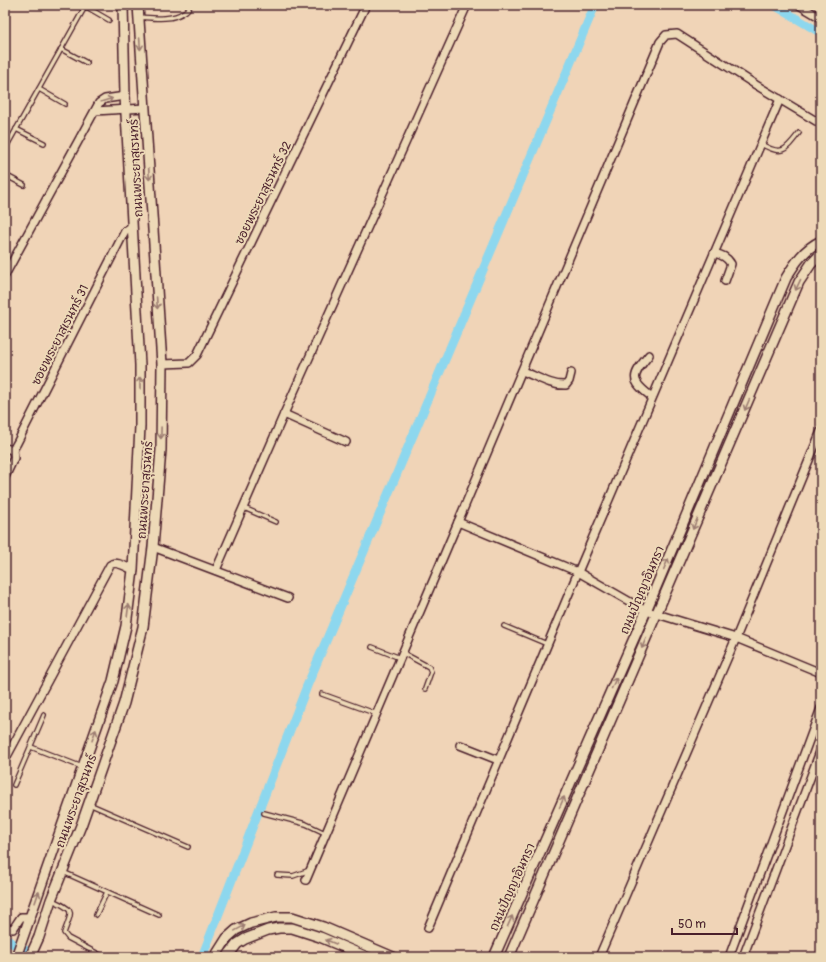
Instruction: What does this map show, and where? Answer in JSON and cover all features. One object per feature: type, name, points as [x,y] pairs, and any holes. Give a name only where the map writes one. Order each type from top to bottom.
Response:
[{"type":"street","name":"ถนนพระยาสุเรนทร์","points":[[16,957],[113,681],[126,626],[133,570],[140,426],[140,365],[125,96],[123,5]]},
{"type":"street","name":"ถนนพระยาสุเรนทร์","points":[[30,957],[39,937],[51,900],[88,804],[124,703],[143,627],[153,547],[161,450],[162,364],[138,5]]},
{"type":"street","name":"ซอยพระยาสุเรนทร์ 32","points":[[162,364],[189,363],[197,355],[366,5]]},
{"type":"street","points":[[216,570],[467,5]]},
{"type":"street","points":[[799,5],[810,8],[821,18]]},
{"type":"street","points":[[306,880],[402,656],[660,42],[666,35],[677,34],[780,100],[821,124]]},
{"type":"street","points":[[5,275],[99,103],[105,99],[125,96]]},
{"type":"street","points":[[428,928],[652,397],[780,100]]},
{"type":"street","points":[[95,111],[145,108]]},
{"type":"street","name":"ซอยพระยาสุเรนทร์ 31","points":[[5,477],[14,458],[13,450],[125,231],[132,226]]},
{"type":"street","name":"ถนนปัญญาอินทรา","points":[[494,957],[646,611],[786,278],[800,257],[812,245],[821,241]]},
{"type":"street","points":[[714,253],[723,255],[729,259],[731,264],[726,280]]},
{"type":"street","name":"ถนนปัญญาอินทรา","points":[[509,957],[799,282],[811,264],[821,254]]},
{"type":"street","points":[[649,355],[635,376],[636,382],[640,388],[652,397]]},
{"type":"street","points":[[522,371],[560,385],[566,385],[569,381],[571,373]]},
{"type":"street","points":[[284,414],[346,442]]},
{"type":"street","points":[[599,957],[736,638],[821,431]]},
{"type":"street","points":[[5,448],[13,450]]},
{"type":"street","points":[[813,451],[821,454]]},
{"type":"street","points":[[458,522],[578,572],[646,611],[736,638],[821,674]]},
{"type":"street","points":[[153,547],[288,598]]},
{"type":"street","points":[[5,760],[110,565],[112,563],[116,563],[133,570]]},
{"type":"street","points":[[729,957],[821,708]]},
{"type":"street","points":[[460,745],[498,760]]},
{"type":"street","points":[[743,957],[821,749]]},
{"type":"street","points":[[5,928],[13,929],[21,917],[30,917]]},
{"type":"street","points":[[215,957],[227,938],[236,930],[251,923],[276,917],[292,917],[323,927],[393,957]]},
{"type":"street","points":[[227,957],[237,944],[245,939],[268,930],[292,928],[320,937],[367,957]]},
{"type":"lane","points":[[138,17],[161,18],[174,16],[184,12],[191,5]]},
{"type":"lane","points":[[5,149],[86,6],[109,20]]},
{"type":"lane","points":[[61,49],[87,63]]},
{"type":"lane","points":[[39,89],[65,104]]},
{"type":"lane","points":[[16,129],[44,143]]},
{"type":"lane","points":[[761,144],[774,151],[780,151],[789,146],[799,132]]},
{"type":"lane","points":[[5,175],[24,185]]},
{"type":"lane","points":[[244,508],[276,522]]},
{"type":"lane","points":[[504,626],[547,644]]},
{"type":"lane","points":[[372,647],[402,656],[429,667],[431,672],[425,689]]},
{"type":"lane","points":[[322,694],[377,714]]},
{"type":"lane","points":[[14,784],[44,715]]},
{"type":"lane","points":[[30,747],[83,767]]},
{"type":"lane","points":[[88,804],[188,847]]},
{"type":"lane","points":[[264,813],[306,824],[326,833]]},
{"type":"lane","points":[[277,875],[293,876],[311,869]]},
{"type":"lane","points":[[62,872],[159,915]]},
{"type":"lane","points":[[96,915],[107,892]]},
{"type":"lane","points":[[51,900],[67,907],[70,910],[71,914],[64,933],[68,938],[104,957]]},
{"type":"waterway","points":[[202,957],[307,686],[595,5]]},
{"type":"waterway","points":[[774,5],[821,33]]},
{"type":"waterway","points":[[5,939],[37,957]]}]
